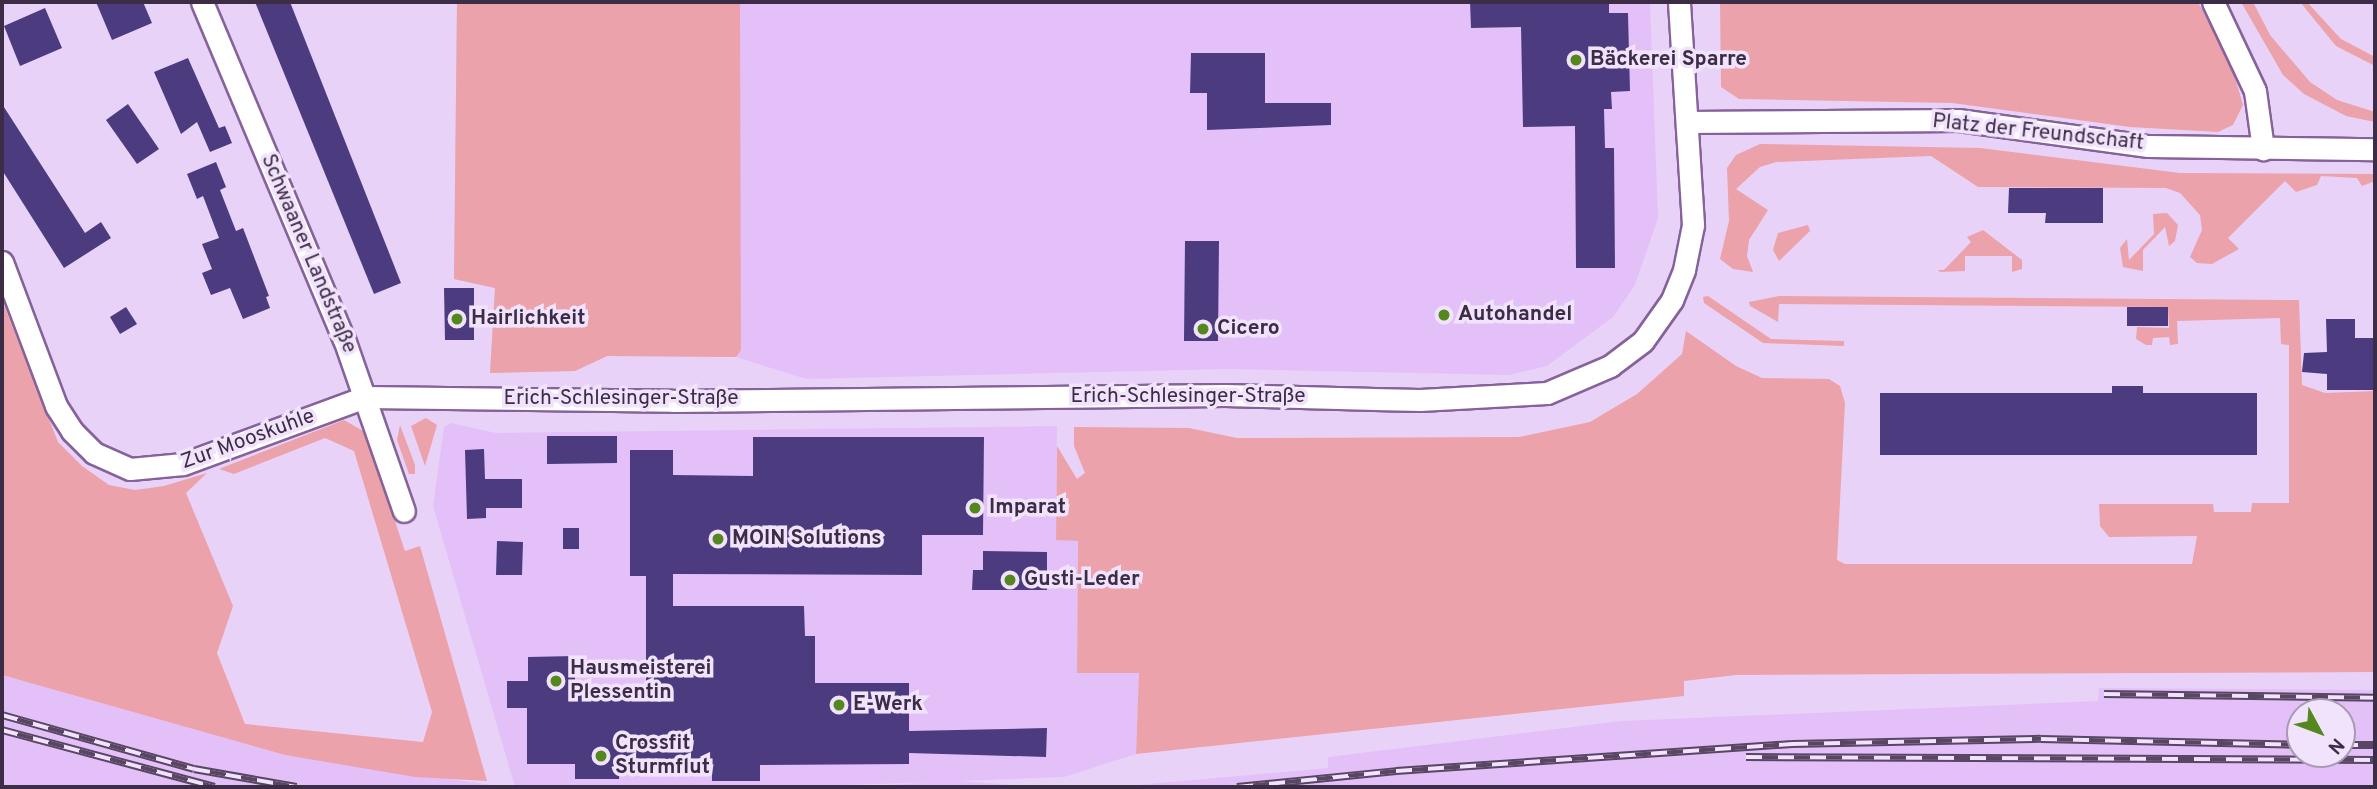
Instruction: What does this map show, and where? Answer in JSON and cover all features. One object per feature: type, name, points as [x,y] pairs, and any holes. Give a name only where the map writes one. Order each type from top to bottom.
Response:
[{"type":"street","name":"Schwaaner Landstraße","points":[[202,2],[365,397],[404,511]]},
{"type":"street","name":"Erich-Schlesinger-Straße","points":[[365,397],[673,401],[1224,395],[1433,400],[1547,393],[1592,376],[1628,353],[1656,327],[1672,300],[1684,270],[1693,225],[1679,2]]},
{"type":"street","points":[[2213,2],[2255,91],[2263,149]]},
{"type":"street","name":"Platz der Freundschaft","points":[[1687,122],[1958,120],[2114,143],[2263,149],[2375,149]]},
{"type":"street","name":"Zur Mooskuhle","points":[[2,262],[56,406],[72,432],[94,453],[119,467],[183,464],[365,397]]},
{"type":"shaded area","points":[[457,2],[1650,2],[1658,218],[1635,285],[1613,317],[1547,366],[1509,375],[1228,369],[806,379],[736,357],[607,356],[575,371],[490,373],[495,288],[454,279]]},
{"type":"shaded area","points":[[457,2],[740,2],[741,350],[736,357],[607,356],[575,371],[490,373],[495,288],[454,279]]},
{"type":"shaded area","points":[[1720,2],[2198,2],[2232,67],[2243,105],[2233,125],[2218,132],[2130,127],[1952,103],[1739,99],[1721,87]]},
{"type":"shaded area","points":[[2241,2],[2253,2],[2270,35],[2310,82],[2337,100],[2375,112],[2375,122],[2346,116],[2304,94],[2283,75]]},
{"type":"shaded area","points":[[2300,2],[2307,2],[2341,39],[2375,57],[2375,66],[2336,46]]},
{"type":"shaded area","points":[[1760,144],[1980,148],[2180,173],[2375,174],[2375,181],[2362,186],[2357,178],[2321,176],[2317,185],[2296,192],[2285,181],[2228,238],[2239,249],[2212,264],[2197,263],[2190,257],[2202,230],[2200,215],[2180,193],[2166,188],[1978,187],[1931,156],[1776,162],[1760,167],[1736,189],[1768,210],[1749,240],[1747,256],[1753,272],[1733,269],[1720,259],[1729,221],[1727,168],[1736,155]]},
{"type":"shaded area","points":[[2167,213],[2178,225],[2175,241],[2169,246],[2165,227],[2143,250],[2143,271],[2123,267],[2120,248],[2127,239],[2129,260],[2154,234],[2153,214]]},
{"type":"shaded area","points":[[1808,225],[1810,231],[1779,261],[1773,250],[1778,233]]},
{"type":"shaded area","points":[[1983,230],[2022,260],[2022,269],[2012,272],[2012,256],[1965,256],[1965,271],[1938,270],[1944,270],[1971,242],[1967,237]]},
{"type":"shaded area","points":[[1708,296],[1771,339],[1844,341],[1844,346],[1763,343],[1704,303],[1703,297]]},
{"type":"shaded area","points":[[1779,296],[2299,300],[2302,385],[2325,393],[2375,391],[2375,672],[1736,675],[1684,681],[1684,696],[1136,754],[1139,673],[1077,673],[1078,541],[1056,540],[1057,446],[1077,479],[1085,473],[1074,446],[1074,427],[1189,428],[1237,438],[1519,437],[1590,422],[1637,394],[1682,354],[1686,331],[1736,366],[1762,378],[1829,379],[1840,386],[1845,403],[1837,560],[1845,564],[2192,564],[2197,536],[2109,537],[2100,526],[2099,504],[2213,504],[2214,512],[2251,512],[2252,503],[2289,503],[2289,345],[2281,344],[2280,318],[2177,321],[2178,344],[2170,345],[2169,337],[2153,338],[2152,345],[2146,345],[2136,339],[2137,327],[2169,328],[2168,307],[1779,304],[1778,322],[1750,306],[1749,302]]},
{"type":"shaded area","points":[[2,300],[58,442],[82,466],[109,485],[135,490],[164,486],[207,473],[186,493],[233,606],[217,653],[245,724],[423,742],[432,712],[354,451],[325,438],[234,474],[219,469],[344,420],[365,432],[405,551],[420,546],[487,781],[415,777],[285,755],[2,675]]},
{"type":"shaded area","points":[[426,418],[437,425],[425,466],[411,426]]},
{"type":"shaded area","points":[[451,423],[496,433],[1057,426],[1056,539],[1078,541],[1077,673],[1139,673],[1136,754],[1064,777],[959,781],[1044,787],[852,787],[936,782],[793,787],[515,787],[433,506],[444,427]]},
{"type":"shaded area","points":[[400,425],[415,465],[415,474],[409,474],[397,440]]},
{"type":"shaded area","points":[[2,675],[285,755],[505,787],[2,787]]},
{"type":"shaded area","points":[[2099,688],[2375,690],[2375,787],[1114,787],[1328,768],[1328,757],[1621,721],[2098,701]]},
{"type":"building","points":[[96,2],[143,2],[152,23],[112,40]]},
{"type":"building","points":[[255,2],[290,2],[401,283],[374,294]]},
{"type":"building","name":"Bäckerei Sparre","points":[[1470,2],[1609,2],[1609,13],[1628,13],[1630,91],[1611,92],[1612,109],[1604,109],[1605,148],[1614,148],[1615,268],[1576,268],[1575,126],[1523,127],[1521,27],[1471,28]]},
{"type":"building","points":[[45,8],[62,48],[20,66],[4,26]]},
{"type":"building","points":[[1191,53],[1265,53],[1265,103],[1331,103],[1331,125],[1207,130],[1207,93],[1190,93]]},
{"type":"building","points":[[188,58],[219,128],[225,126],[232,143],[210,152],[197,122],[181,134],[154,72]]},
{"type":"building","points":[[2,104],[85,233],[101,222],[111,238],[64,268],[2,170]]},
{"type":"building","points":[[128,104],[159,149],[137,164],[106,120]]},
{"type":"building","points":[[216,162],[226,187],[220,190],[236,231],[243,228],[269,296],[266,297],[270,308],[243,319],[230,288],[211,295],[202,273],[212,269],[202,244],[219,238],[203,196],[197,199],[187,174]]},
{"type":"building","points":[[2009,188],[2103,188],[2103,223],[2045,223],[2046,213],[2008,213]]},
{"type":"building","points":[[1185,241],[1219,241],[1218,341],[1184,341]]},
{"type":"building","points":[[444,288],[474,288],[474,340],[445,340]]},
{"type":"building","points":[[126,307],[137,324],[120,334],[110,317]]},
{"type":"building","points":[[2127,307],[2168,307],[2168,326],[2127,326]]},
{"type":"building","points":[[2326,319],[2355,319],[2355,338],[2375,338],[2375,390],[2327,390],[2327,374],[2302,372],[2304,353],[2327,352]]},
{"type":"building","points":[[2112,386],[2143,386],[2143,393],[2257,393],[2257,455],[1880,455],[1880,393],[2112,393]]},
{"type":"building","points":[[547,436],[617,436],[617,463],[547,464]]},
{"type":"building","points":[[753,437],[984,437],[983,535],[922,535],[922,575],[673,574],[673,606],[804,606],[805,636],[815,636],[815,683],[909,683],[909,731],[1047,728],[1046,757],[909,753],[909,764],[760,765],[760,781],[712,781],[712,764],[620,765],[619,779],[575,779],[575,764],[527,764],[527,708],[507,708],[507,681],[528,681],[528,657],[575,656],[575,691],[646,691],[646,576],[630,576],[630,450],[673,450],[673,475],[753,476]]},
{"type":"building","points":[[484,449],[485,479],[522,479],[522,508],[486,508],[486,518],[467,519],[465,450]]},
{"type":"building","points":[[563,528],[579,528],[579,549],[563,549]]},
{"type":"building","points":[[497,541],[523,542],[522,575],[496,575]]},
{"type":"building","name":"Gusti-Leder","points":[[983,551],[1047,552],[1047,590],[972,590],[973,570],[983,570]]},
{"type":"railway","points":[[2104,694],[2375,698]]},
{"type":"railway","points":[[2,715],[194,769],[296,787]]},
{"type":"railway","points":[[2,730],[214,787]]},
{"type":"railway","points":[[1237,787],[1396,771],[1792,744],[2041,739],[2286,745]]},
{"type":"railway","points":[[2356,745],[2375,745]]},
{"type":"railway","points":[[1746,757],[2375,760]]},
{"type":"place","name":"Bäckerei Sparre","points":[[1576,60]]},
{"type":"place","name":"Autohandel","points":[[1444,315]]},
{"type":"place","name":"Hairlichkeit","points":[[457,319]]},
{"type":"place","name":"Cicero","points":[[1203,329]]},
{"type":"place","name":"Imparat","points":[[975,508]]},
{"type":"place","name":"MOIN Solutions","points":[[718,539]]},
{"type":"place","name":"Gusti-Leder","points":[[1010,580]]},
{"type":"place","name":"Hausmeisterei Plessentin","points":[[556,681]]},
{"type":"place","name":"E-Werk","points":[[839,705]]},
{"type":"place","name":"Crossfit Sturmflut","points":[[601,756]]}]
